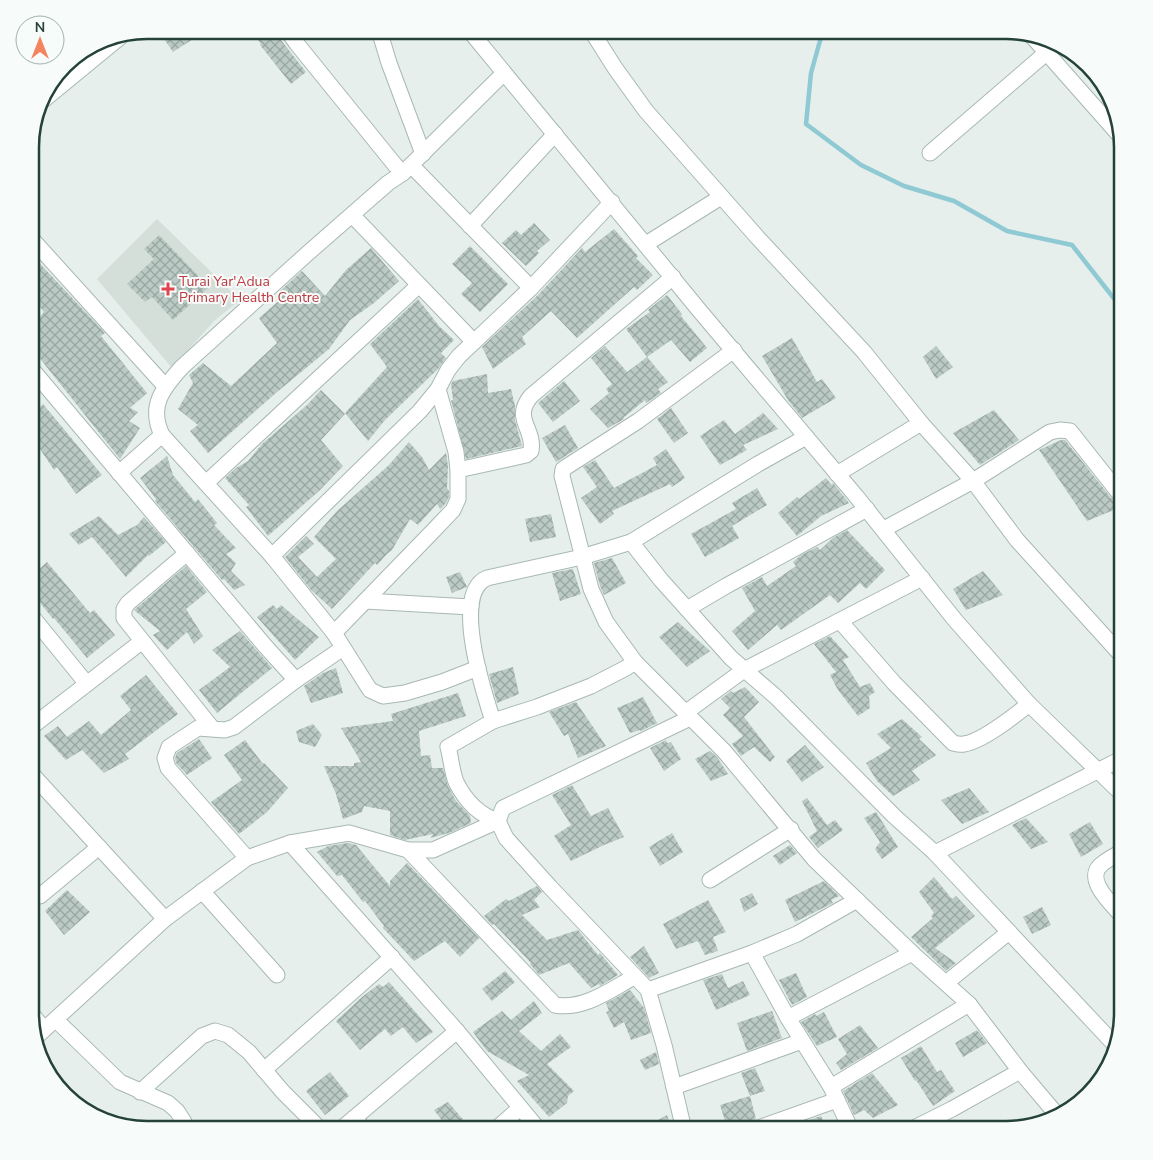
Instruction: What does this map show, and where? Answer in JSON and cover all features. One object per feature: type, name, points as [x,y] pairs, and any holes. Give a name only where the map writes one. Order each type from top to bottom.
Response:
[{"type":"street","points":[[293,39],[395,165],[407,169],[470,226],[530,288]]},
{"type":"street","points":[[382,39],[422,154]]},
{"type":"street","points":[[476,39],[699,310],[884,529],[955,620],[1029,704],[1114,786]]},
{"type":"street","points":[[597,39],[646,111],[721,197],[864,352],[921,423],[973,481],[1018,540],[1114,646]]},
{"type":"street","points":[[930,153],[1038,43]]},
{"type":"street","points":[[1041,44],[1112,124]]},
{"type":"street","points":[[55,91],[111,45]]},
{"type":"street","points":[[478,668],[442,682],[405,693],[383,696],[370,690],[334,633],[272,556],[162,435],[156,422],[158,404],[165,386],[201,348],[308,253],[353,216],[388,183],[407,169],[503,74]]},
{"type":"street","points":[[470,226],[555,134]]},
{"type":"street","points":[[646,244],[721,197]]},
{"type":"street","points":[[272,556],[420,411],[438,389],[458,356],[530,288],[612,202]]},
{"type":"street","points":[[353,216],[474,342]]},
{"type":"street","points":[[39,247],[165,386]]},
{"type":"street","points":[[458,470],[526,455],[531,451],[532,444],[523,415],[524,404],[673,277]]},
{"type":"street","points":[[206,483],[419,285]]},
{"type":"street","points":[[734,350],[638,421],[563,469],[562,476],[591,589],[606,622],[635,662],[724,750],[814,859],[912,953],[969,1004],[1053,1110]]},
{"type":"street","points":[[39,378],[296,680]]},
{"type":"street","points":[[334,633],[453,510],[458,499],[456,452],[438,389]]},
{"type":"street","points":[[837,474],[921,423]]},
{"type":"street","points":[[884,529],[973,481],[1050,432],[1060,430],[1070,432],[1114,487]]},
{"type":"street","points":[[119,473],[162,435]]},
{"type":"street","points":[[493,721],[478,668],[471,630],[471,608],[476,586],[481,581],[487,578],[582,557],[631,542],[806,436]]},
{"type":"street","points":[[687,609],[867,509]]},
{"type":"street","points":[[631,542],[730,658],[776,697],[894,816],[935,853],[1111,1040]]},
{"type":"street","points":[[187,552],[128,603],[124,609],[124,618],[141,642],[212,728]]},
{"type":"street","points":[[183,1121],[177,1111],[168,1103],[120,1082],[45,1029],[165,920],[202,891],[247,858],[290,843],[349,833],[408,850],[433,850],[498,822],[503,808],[688,715],[744,670],[922,578]]},
{"type":"street","points":[[365,601],[471,608]]},
{"type":"street","points":[[840,622],[894,683],[953,743],[962,745],[970,743],[988,733],[1029,704]]},
{"type":"street","points":[[39,625],[87,684]]},
{"type":"street","points":[[39,721],[141,642]]},
{"type":"street","points":[[247,858],[168,768],[165,758],[169,747],[198,728],[225,730],[234,727],[296,680],[343,648]]},
{"type":"street","points":[[635,662],[591,686],[537,707],[493,721],[448,747],[456,781],[468,800],[487,818],[498,822],[506,838],[648,990],[664,1045],[682,1121]]},
{"type":"street","points":[[935,853],[1114,763]]},
{"type":"street","points":[[39,782],[165,920]]},
{"type":"street","points":[[710,880],[791,829]]},
{"type":"street","points":[[290,843],[457,1031],[531,1121]]},
{"type":"street","points":[[39,896],[99,847]]},
{"type":"street","points":[[408,850],[555,1005],[564,1006],[585,1003],[634,977]]},
{"type":"street","points":[[1114,856],[1100,864],[1095,874],[1097,887],[1114,907]]},
{"type":"street","points":[[202,891],[277,975]]},
{"type":"street","points":[[648,990],[752,953],[798,934],[857,900]]},
{"type":"street","points":[[946,983],[1009,932]]},
{"type":"street","points":[[752,953],[788,1018],[834,1093],[847,1121]]},
{"type":"street","points":[[788,1018],[912,953]]},
{"type":"street","points":[[264,1070],[392,958]]},
{"type":"street","points":[[773,1121],[834,1093],[969,1004]]},
{"type":"street","points":[[140,1092],[202,1036],[215,1031],[228,1035],[248,1052],[283,1092],[312,1121]]},
{"type":"street","points":[[350,1121],[457,1031]]},
{"type":"street","points":[[674,1088],[802,1041]]},
{"type":"street","points":[[928,1121],[1020,1070]]},
{"type":"street","points":[[505,1121],[520,1108]]},
{"type":"street","points":[[354,1118],[357,1121]]},
{"type":"shaded area","name":"Turai Yar'Adua Primary Health Centre","points":[[157,219],[240,300],[215,320],[172,368],[97,279]]},
{"type":"building","points":[[164,39],[193,39],[173,52]]},
{"type":"building","points":[[257,39],[280,39],[306,72],[291,84]]},
{"type":"building","points":[[534,223],[550,240],[537,251],[539,253],[526,266],[502,243],[516,230],[521,235]]},
{"type":"building","points":[[614,229],[638,256],[636,258],[653,275],[637,290],[634,287],[577,338],[551,311],[522,337],[526,344],[493,369],[482,347],[538,295],[582,248],[585,252]]},
{"type":"building","points":[[159,235],[209,287],[173,320],[152,297],[145,302],[127,284],[154,259],[144,249]]},
{"type":"building","points":[[470,246],[508,284],[480,312],[461,294],[472,283],[452,264]]},
{"type":"building","points":[[371,248],[399,281],[374,303],[350,320],[329,349],[208,453],[190,431],[198,425],[178,409],[193,383],[189,375],[203,363],[231,386],[277,343],[259,318],[281,299],[279,292],[302,271],[325,296],[346,270]]},
{"type":"building","points":[[39,263],[105,333],[101,336],[147,393],[130,408],[138,412],[129,421],[140,428],[120,459],[39,357],[39,318],[44,312],[39,306]]},
{"type":"building","points":[[667,295],[707,348],[690,362],[671,340],[647,357],[626,329],[650,312],[648,310]]},
{"type":"building","points":[[418,299],[439,326],[454,340],[441,353],[446,358],[438,369],[385,420],[368,441],[345,413],[387,367],[370,344]]},
{"type":"building","points":[[792,338],[817,382],[822,379],[836,398],[802,418],[788,400],[762,356]]},
{"type":"building","points":[[605,346],[627,372],[647,357],[668,382],[658,389],[661,393],[646,403],[645,400],[624,419],[608,428],[590,409],[609,393],[606,389],[612,384],[591,358]]},
{"type":"building","points":[[936,346],[953,367],[936,379],[923,357]]},
{"type":"building","points":[[487,374],[488,393],[511,389],[515,406],[515,420],[522,446],[466,459],[451,400],[453,400],[451,384],[453,381]]},
{"type":"building","points":[[564,381],[580,401],[553,422],[538,403]]},
{"type":"building","points":[[321,390],[345,414],[321,440],[343,466],[320,490],[268,536],[246,507],[249,505],[225,478],[236,468],[248,461],[262,444],[307,405]]},
{"type":"building","points":[[43,404],[102,475],[76,494],[57,467],[54,470],[39,448],[39,408]]},
{"type":"building","points":[[671,408],[688,433],[674,443],[657,419]]},
{"type":"building","points":[[994,410],[1019,440],[980,465],[953,433]]},
{"type":"building","points":[[763,413],[778,429],[743,445],[747,450],[720,465],[700,436],[724,420],[735,434]]},
{"type":"building","points":[[565,425],[578,448],[556,462],[542,438]]},
{"type":"building","points":[[1065,440],[1114,501],[1114,510],[1087,521],[1039,450]]},
{"type":"building","points":[[409,442],[422,457],[429,470],[446,453],[449,497],[440,509],[437,504],[418,525],[410,519],[392,550],[377,565],[375,563],[332,609],[311,590],[285,557],[306,536],[314,544],[298,557],[317,577],[336,559],[314,537],[337,511],[389,465]]},
{"type":"building","points":[[666,449],[685,478],[672,487],[670,484],[612,511],[614,514],[600,524],[581,498],[597,487],[583,467],[595,460],[614,488],[657,465],[653,458]]},
{"type":"building","points":[[167,456],[173,475],[195,502],[198,499],[217,523],[214,525],[236,548],[226,554],[236,563],[231,571],[245,585],[234,590],[224,579],[222,580],[155,501],[156,499],[140,478]]},
{"type":"building","points":[[826,478],[832,485],[833,483],[849,503],[821,516],[797,536],[778,513],[797,497],[799,499]]},
{"type":"building","points":[[757,488],[767,505],[732,526],[739,538],[705,557],[691,534],[736,509],[732,503]]},
{"type":"building","points":[[551,514],[556,537],[530,542],[525,519]]},
{"type":"building","points":[[99,516],[118,535],[137,525],[144,517],[166,542],[148,555],[126,577],[92,537],[79,545],[69,534]]},
{"type":"building","points":[[847,530],[885,570],[866,589],[860,583],[838,603],[830,595],[781,630],[777,625],[748,650],[732,631],[755,611],[742,588],[762,577],[767,586],[796,566],[793,562],[801,555],[817,547],[820,550],[833,538]]},
{"type":"building","points":[[612,558],[626,583],[604,595],[594,563]]},
{"type":"building","points":[[47,562],[90,613],[94,610],[115,635],[87,658],[39,601],[39,569]]},
{"type":"building","points":[[186,566],[207,592],[186,609],[203,636],[194,644],[187,632],[167,650],[153,635],[160,631],[134,610]]},
{"type":"building","points":[[573,569],[581,594],[560,601],[552,573]]},
{"type":"building","points":[[983,571],[1003,595],[966,610],[953,589]]},
{"type":"building","points":[[460,572],[467,587],[452,593],[446,577]]},
{"type":"building","points":[[273,605],[277,609],[281,605],[319,637],[295,660],[257,617]]},
{"type":"building","points":[[678,622],[710,651],[687,667],[659,637]]},
{"type":"building","points":[[240,631],[272,668],[217,713],[199,690],[230,667],[212,650]]},
{"type":"building","points":[[830,636],[849,657],[843,660],[860,687],[870,683],[875,692],[869,696],[870,708],[858,716],[838,690],[830,675],[836,672],[814,644]]},
{"type":"building","points":[[513,667],[519,694],[497,703],[489,674]]},
{"type":"building","points":[[336,668],[343,693],[311,703],[304,686],[323,673]]},
{"type":"building","points":[[146,675],[178,714],[125,754],[129,759],[104,773],[82,750],[66,760],[44,736],[58,726],[67,737],[89,721],[101,735],[131,710],[120,696]]},
{"type":"building","points":[[745,687],[759,702],[744,717],[775,757],[770,762],[754,747],[741,756],[732,744],[743,736],[723,715],[730,708],[721,699],[731,691],[733,693]]},
{"type":"building","points":[[458,693],[466,716],[419,731],[421,756],[430,755],[432,768],[443,768],[448,786],[456,801],[470,816],[471,823],[449,833],[430,838],[433,834],[405,840],[390,835],[390,811],[364,806],[362,812],[343,819],[336,794],[324,766],[354,766],[354,763],[361,762],[341,728],[393,721],[391,714]]},
{"type":"building","points":[[643,697],[657,723],[641,731],[630,733],[617,708]]},
{"type":"building","points":[[576,702],[606,746],[578,758],[568,734],[564,736],[549,712]]},
{"type":"building","points":[[902,719],[922,737],[919,739],[936,755],[912,771],[920,780],[893,796],[877,781],[866,763],[891,748],[877,734]]},
{"type":"building","points":[[313,724],[322,735],[315,747],[299,742],[296,731]]},
{"type":"building","points":[[199,739],[212,758],[187,775],[176,763],[175,758],[177,753]]},
{"type":"building","points":[[245,740],[263,764],[288,788],[267,812],[239,834],[211,802],[242,780],[224,755]]},
{"type":"building","points":[[666,740],[667,743],[671,742],[681,759],[664,771],[650,748]]},
{"type":"building","points":[[805,745],[824,767],[802,782],[786,761]]},
{"type":"building","points":[[710,751],[717,757],[728,774],[711,781],[695,759]]},
{"type":"building","points":[[572,785],[591,816],[608,808],[624,837],[571,861],[554,836],[571,825],[552,795]]},
{"type":"building","points":[[969,788],[989,812],[962,824],[941,800]]},
{"type":"building","points":[[807,798],[827,825],[835,820],[843,830],[818,848],[809,837],[817,831],[802,801]]},
{"type":"building","points":[[876,812],[898,847],[882,859],[875,849],[880,842],[864,818]]},
{"type":"building","points":[[1026,818],[1048,842],[1031,849],[1012,825]]},
{"type":"building","points":[[1090,822],[1103,844],[1081,857],[1069,834]]},
{"type":"building","points":[[672,833],[683,852],[660,866],[649,847]]},
{"type":"building","points":[[348,843],[356,845],[390,886],[390,881],[407,863],[479,938],[460,957],[445,941],[414,961],[383,928],[384,926],[365,901],[363,902],[342,875],[337,876],[317,852],[328,846]]},
{"type":"building","points":[[790,845],[797,853],[780,865],[773,856]]},
{"type":"building","points":[[934,877],[952,899],[956,896],[975,916],[935,948],[956,963],[946,971],[911,937],[933,918],[931,916],[934,913],[919,892]]},
{"type":"building","points":[[824,881],[839,896],[831,900],[833,903],[795,922],[785,900]]},
{"type":"building","points":[[537,886],[542,892],[534,900],[540,907],[522,915],[547,940],[578,930],[598,955],[600,953],[618,975],[600,986],[599,984],[591,988],[569,963],[539,975],[531,963],[484,916],[506,899],[509,901]]},
{"type":"building","points":[[67,890],[90,912],[64,935],[45,911]]},
{"type":"building","points":[[752,893],[758,904],[744,912],[740,899]]},
{"type":"building","points":[[708,900],[726,932],[713,937],[718,951],[705,955],[698,941],[676,949],[663,924]]},
{"type":"building","points":[[1042,907],[1051,925],[1032,934],[1023,917]]},
{"type":"building","points":[[644,946],[659,973],[649,978],[630,957]]},
{"type":"building","points":[[505,971],[515,982],[492,1001],[482,989]]},
{"type":"building","points":[[796,973],[807,997],[792,1005],[779,980]]},
{"type":"building","points":[[722,974],[728,988],[743,981],[750,995],[716,1010],[703,980]]},
{"type":"building","points":[[389,982],[433,1032],[416,1043],[403,1027],[391,1036],[385,1029],[360,1050],[336,1021],[379,984],[383,987]]},
{"type":"building","points":[[630,990],[644,1008],[651,1033],[631,1040],[624,1022],[614,1028],[606,1012],[609,1011],[606,1003]]},
{"type":"building","points":[[534,1001],[542,1013],[519,1031],[541,1051],[560,1034],[571,1047],[547,1064],[574,1091],[568,1096],[567,1103],[549,1117],[517,1081],[529,1075],[487,1051],[473,1032],[502,1011],[511,1020]]},
{"type":"building","points":[[772,1011],[782,1038],[747,1051],[737,1023]]},
{"type":"building","points":[[824,1012],[837,1037],[817,1046],[801,1022],[815,1014],[816,1016]]},
{"type":"building","points":[[860,1025],[878,1048],[841,1070],[836,1063],[847,1054],[838,1039]]},
{"type":"building","points":[[977,1030],[987,1043],[963,1057],[955,1043]]},
{"type":"building","points":[[921,1046],[937,1072],[941,1070],[955,1091],[933,1106],[901,1058]]},
{"type":"building","points":[[656,1052],[659,1064],[645,1070],[640,1060]]},
{"type":"building","points":[[755,1068],[765,1091],[750,1096],[741,1073]]},
{"type":"building","points":[[330,1072],[349,1096],[325,1115],[306,1091]]},
{"type":"building","points":[[872,1073],[898,1105],[873,1118],[864,1110],[854,1115],[843,1091]]},
{"type":"building","points":[[750,1096],[756,1119],[752,1121],[725,1121],[720,1105]]},
{"type":"building","points":[[448,1102],[464,1121],[442,1121],[434,1110]]},
{"type":"building","points":[[667,1115],[669,1121],[657,1121]]},
{"type":"building","points":[[821,1116],[823,1121],[807,1121]]},
{"type":"waterway","points":[[820,39],[811,73],[806,124],[861,165],[904,186],[954,201],[1007,231],[1072,245],[1114,299]]},
{"type":"place","name":"Turai Yar'Adua Primary Health Centre","points":[[168,289]]}]
